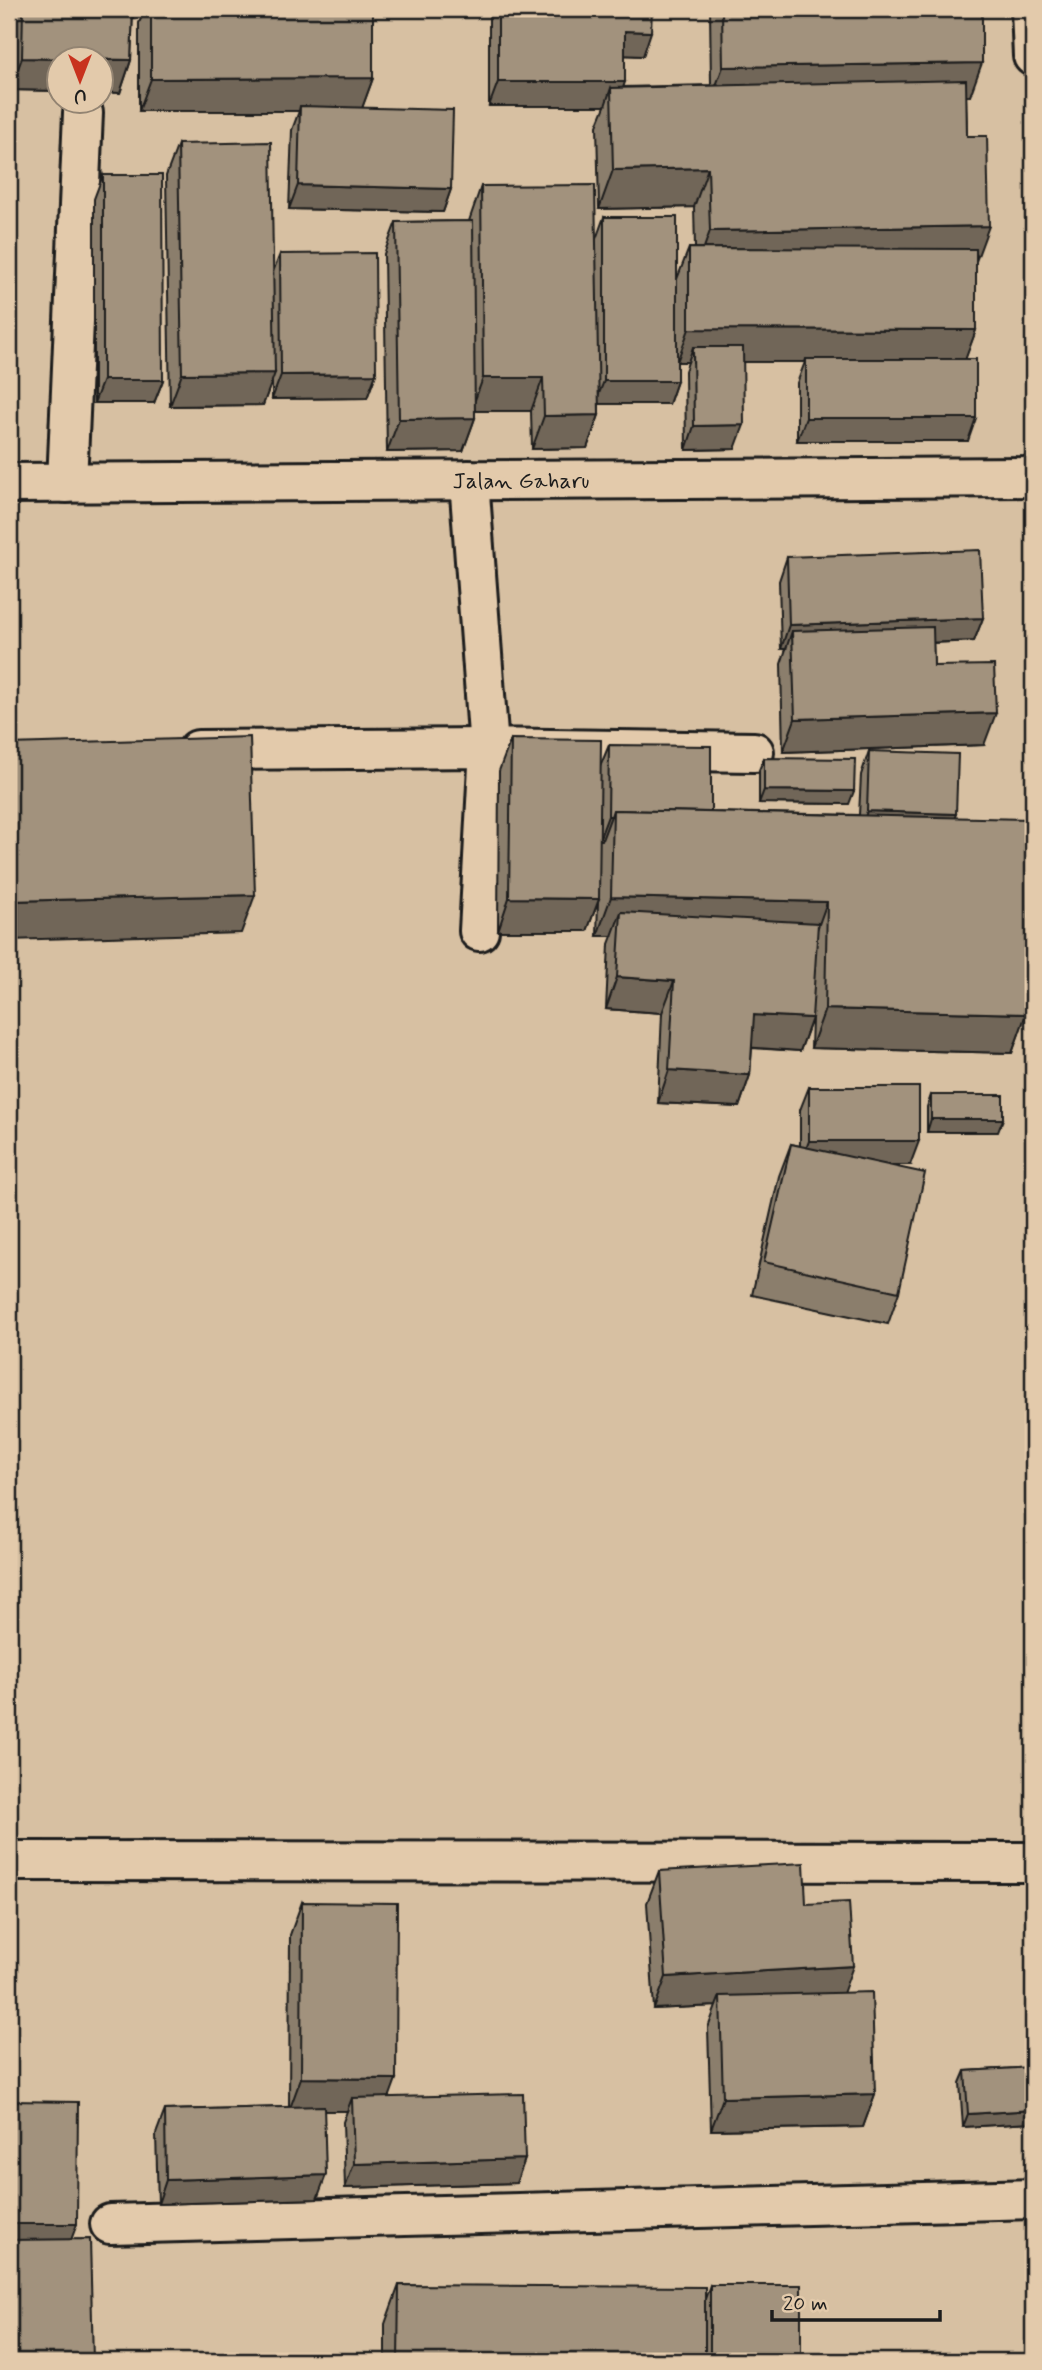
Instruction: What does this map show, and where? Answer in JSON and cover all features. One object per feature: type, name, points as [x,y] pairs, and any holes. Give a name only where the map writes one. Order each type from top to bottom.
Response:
[{"type":"street","points":[[1031,9],[1033,56]]},
{"type":"street","points":[[66,483],[83,116]]},
{"type":"street","name":"Jalan Gaharu","points":[[9,484],[1033,477]]},
{"type":"street","points":[[469,480],[489,748],[479,930]]},
{"type":"street","points":[[184,750],[489,748],[754,752]]},
{"type":"street","points":[[9,1861],[1033,1862]]},
{"type":"street","points":[[110,2224],[1033,2199]]},
{"type":"building","points":[[23,9],[133,9],[131,60],[116,60],[116,46],[46,46],[46,58],[22,58]]},
{"type":"building","points":[[151,9],[373,9],[373,78],[151,79]]},
{"type":"building","points":[[498,9],[652,9],[651,32],[625,31],[625,82],[498,82]]},
{"type":"building","points":[[722,9],[982,9],[982,63],[723,67]]},
{"type":"building","points":[[966,80],[967,136],[987,136],[989,226],[710,231],[708,168],[613,170],[611,88]]},
{"type":"building","points":[[300,106],[453,110],[451,189],[298,185]]},
{"type":"building","points":[[271,142],[275,373],[182,374],[178,144]]},
{"type":"building","points":[[103,175],[162,175],[163,380],[103,380]]},
{"type":"building","points":[[595,185],[599,415],[544,416],[543,378],[483,378],[481,186]]},
{"type":"building","points":[[604,217],[677,217],[677,381],[604,381]]},
{"type":"building","points":[[473,221],[475,418],[399,419],[396,222]]},
{"type":"building","points":[[689,248],[976,249],[976,330],[689,329]]},
{"type":"building","points":[[375,253],[376,374],[281,375],[280,254]]},
{"type":"building","points":[[693,347],[743,347],[744,425],[694,426]]},
{"type":"building","points":[[806,359],[976,359],[976,418],[806,418]]},
{"type":"building","points":[[980,550],[983,618],[789,625],[787,557]]},
{"type":"building","points":[[933,627],[934,666],[994,665],[996,713],[795,719],[792,631]]},
{"type":"building","points":[[250,737],[255,895],[9,901],[9,744]]},
{"type":"building","points":[[511,739],[601,740],[599,899],[509,898]]},
{"type":"building","points":[[609,745],[711,746],[711,812],[613,810],[611,816],[608,816]]},
{"type":"building","points":[[869,751],[958,754],[956,814],[867,811]]},
{"type":"building","points":[[764,758],[855,759],[854,791],[764,790]]},
{"type":"building","points":[[613,810],[1030,819],[1026,1014],[825,1009],[827,902],[611,897]]},
{"type":"building","points":[[621,912],[818,923],[812,1018],[754,1015],[750,1075],[669,1070],[674,981],[617,977]]},
{"type":"building","points":[[809,1087],[919,1087],[919,1141],[809,1141]]},
{"type":"building","points":[[931,1095],[1003,1095],[1003,1119],[931,1119]]},
{"type":"building","points":[[791,1144],[925,1173],[899,1292],[764,1262]]},
{"type":"building","points":[[804,1863],[806,1904],[849,1902],[853,1966],[666,1977],[659,1871]]},
{"type":"building","points":[[302,1902],[397,1903],[396,2079],[301,2078]]},
{"type":"building","points":[[872,1992],[875,2094],[723,2098],[720,1996]]},
{"type":"building","points":[[1033,2067],[1033,2110],[968,2114],[965,2071]]},
{"type":"building","points":[[523,2094],[525,2159],[354,2164],[352,2098]]},
{"type":"building","points":[[9,2101],[78,2102],[77,2224],[9,2224]]},
{"type":"building","points":[[324,2106],[326,2175],[166,2180],[165,2110]]},
{"type":"building","points":[[90,2239],[93,2361],[9,2361],[9,2240]]},
{"type":"building","points":[[399,2285],[705,2287],[705,2361],[398,2361]]},
{"type":"building","points":[[710,2285],[801,2285],[801,2361],[710,2361]]}]
